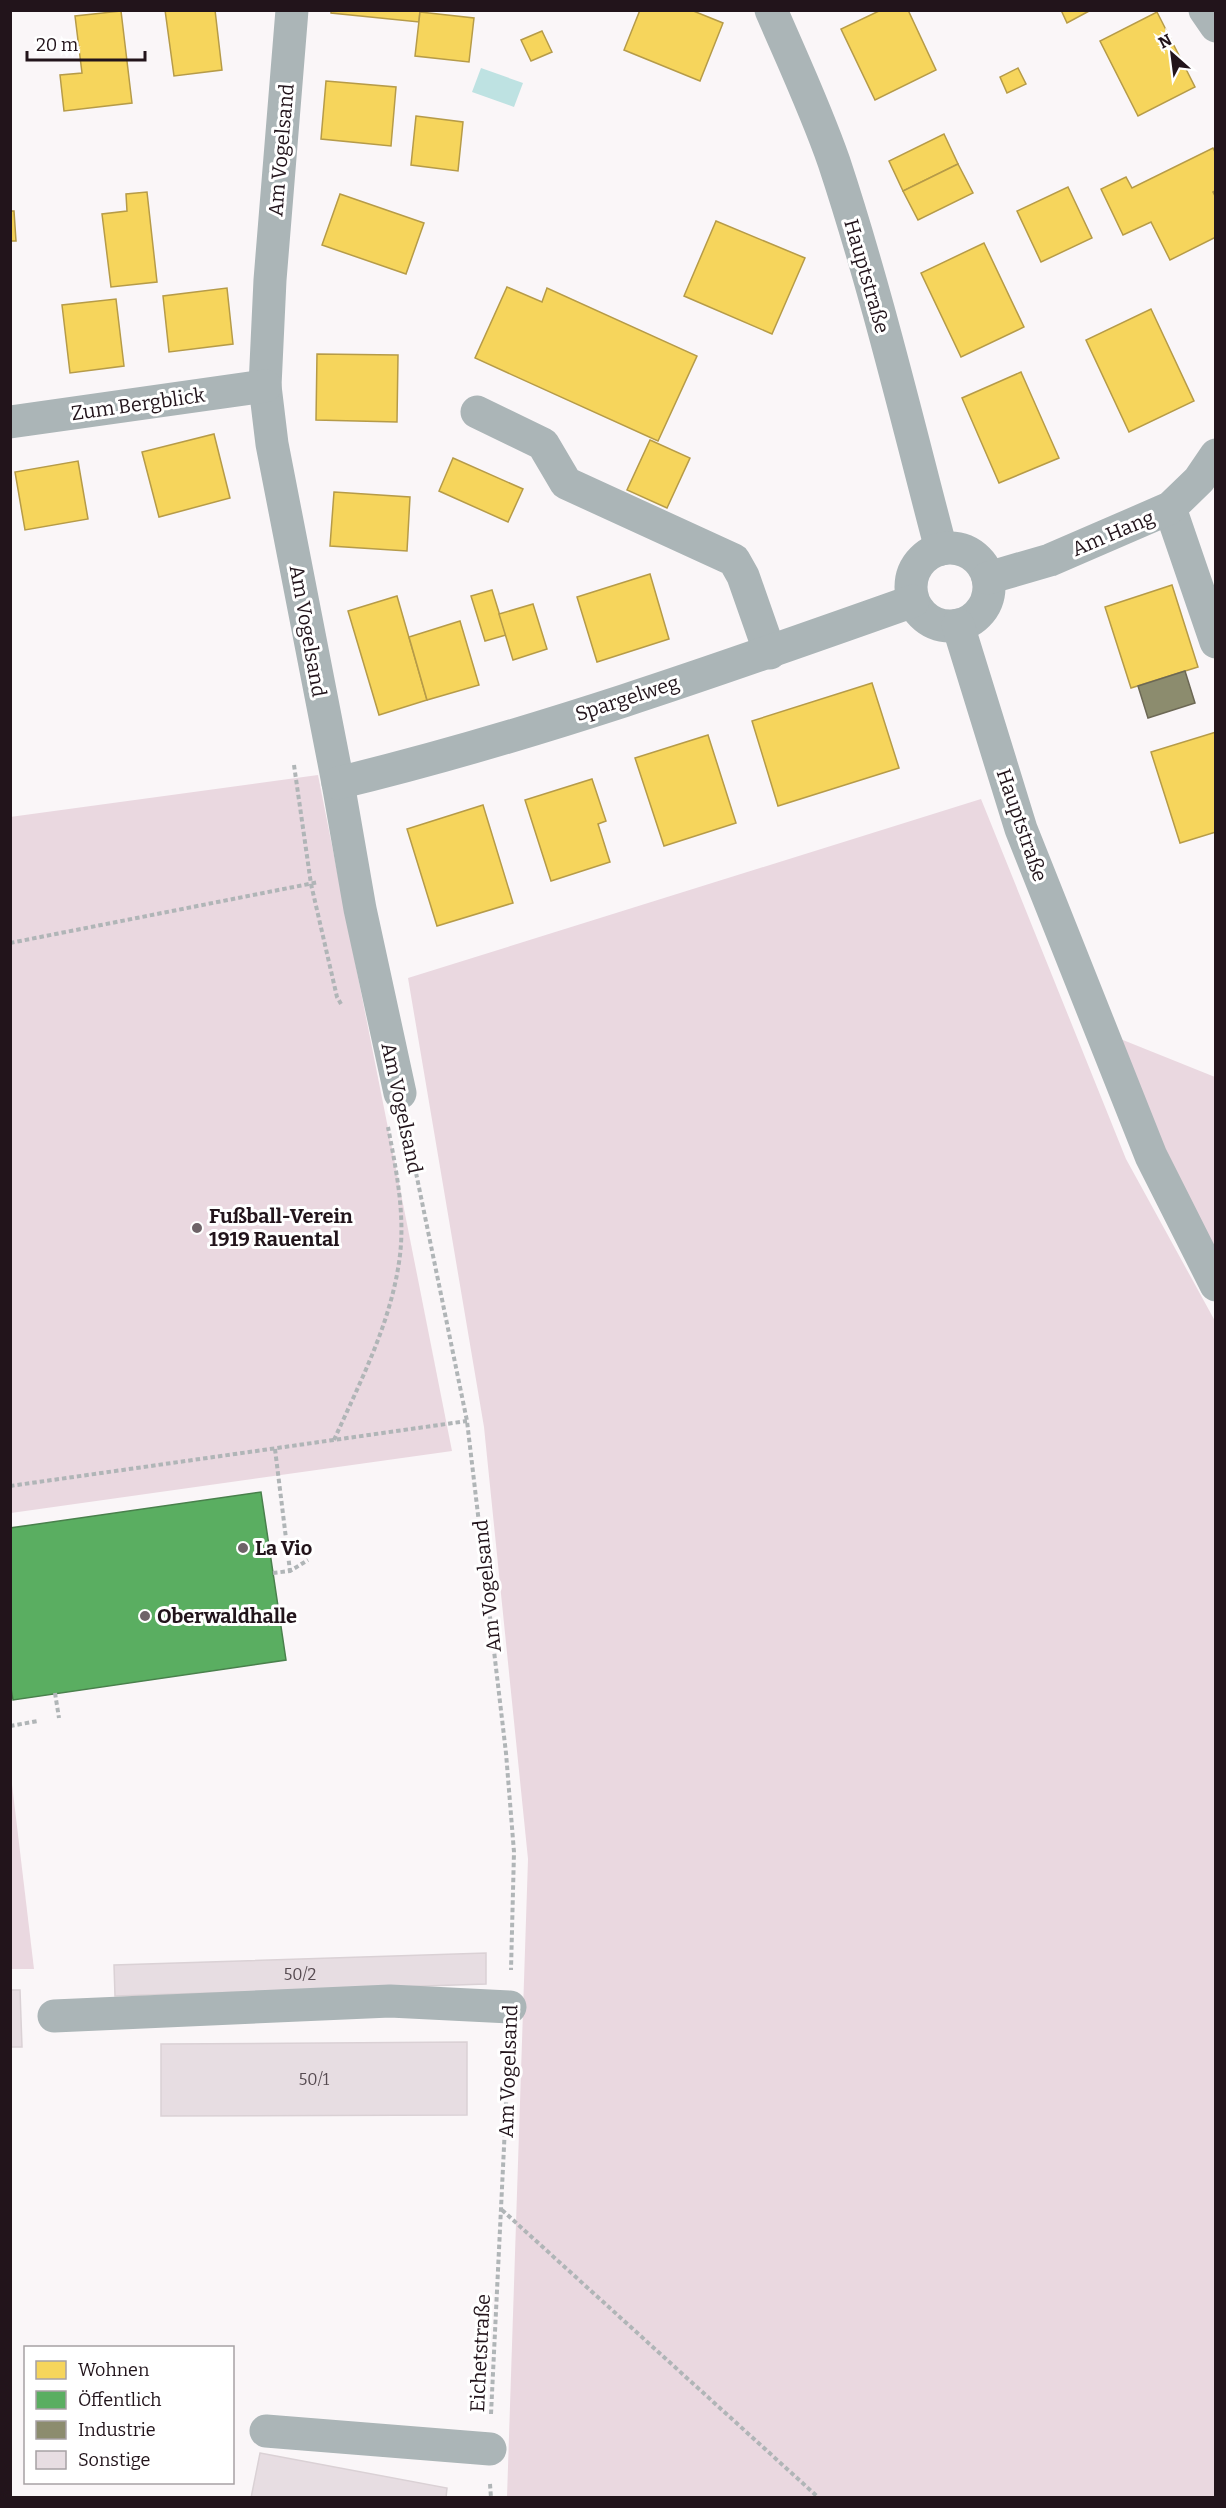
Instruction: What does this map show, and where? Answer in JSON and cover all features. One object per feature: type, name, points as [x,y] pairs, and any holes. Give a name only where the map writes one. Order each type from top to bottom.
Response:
[{"type":"street","name":"Am Vogelsand","points":[[292,10],[270,280],[265,386],[272,444],[338,783],[393,1105]]},
{"type":"street","name":"Hauptstraße","points":[[771,10],[809,95],[857,238],[941,549]]},
{"type":"street","points":[[1205,10],[1215,26]]},
{"type":"street","name":"Zum Bergblick","points":[[10,422],[265,386]]},
{"type":"street","points":[[477,412],[543,444],[566,483],[734,560],[743,576],[770,652]]},
{"type":"street","name":"Am Hang","points":[[988,578],[1050,560],[1170,508],[1199,480],[1215,455]]},
{"type":"street","points":[[1170,508],[1215,642]]},
{"type":"street","points":[[951,548],[970,554],[979,561],[988,578],[989,588],[983,607],[968,621],[958,625],[940,625],[931,621],[924,616],[913,601],[911,582],[918,564],[932,552],[941,549],[951,548]]},
{"type":"street","name":"Spargelweg","points":[[338,783],[432,760],[770,652],[913,601]]},
{"type":"street","name":"Hauptstraße","points":[[958,625],[1021,829],[1151,1156],[1215,1286]]},
{"type":"street","points":[[54,2016],[390,2001],[510,2007]]},
{"type":"street","points":[[266,2431],[490,2449]]},
{"type":"path","points":[[294,760],[311,884],[337,997],[342,1007]]},
{"type":"path","points":[[10,943],[353,875]]},
{"type":"path","points":[[334,1440],[374,1353],[392,1297],[400,1253],[399,1182],[393,1105]]},
{"type":"path","name":"Am Vogelsand","points":[[393,1105],[467,1422],[506,1754],[514,1852],[502,2210]]},
{"type":"path","points":[[10,1486],[467,1422]]},
{"type":"path","points":[[274,1449],[290,1571]]},
{"type":"path","points":[[273,1573],[290,1571],[308,1560]]},
{"type":"path","points":[[55,1693],[59,1718]]},
{"type":"path","points":[[10,1726],[38,1721]]},
{"type":"path","points":[[502,2210],[819,2498]]},
{"type":"path","name":"Eichetstraße","points":[[491,2498],[490,2449],[502,2210]]},
{"type":"shaded area","name":"Fußball-Verein 1919 Rauental","points":[[318,775],[452,1451],[11,1513],[10,817]]},
{"type":"shaded area","points":[[981,799],[1126,1159],[1215,1321],[1215,2497],[507,2497],[528,1859],[484,1427],[408,978]]},
{"type":"shaded area","points":[[1108,1034],[1215,1077],[1215,1265]]},
{"type":"shaded area","points":[[11,1776],[34,1969],[11,1969]]},
{"type":"water","points":[[481,68],[523,83],[514,107],[472,92]]},
{"type":"building: Wohnen","points":[[165,10],[215,10],[222,70],[174,76]]},
{"type":"building: Wohnen","points":[[331,10],[420,10],[419,22],[331,13]]},
{"type":"building: Wohnen","points":[[640,10],[691,10],[723,23],[700,81],[624,50]]},
{"type":"building: Wohnen","points":[[881,10],[908,10],[936,70],[875,100],[841,29]]},
{"type":"building: Wohnen","points":[[1061,10],[1091,10],[1067,23]]},
{"type":"building: Wohnen","points":[[121,11],[132,103],[64,111],[60,75],[82,73],[75,16]]},
{"type":"building: Wohnen","points":[[420,12],[474,18],[469,62],[415,56]]},
{"type":"building: Wohnen","points":[[1157,12],[1195,87],[1138,116],[1100,41]]},
{"type":"building: Wohnen","points":[[542,31],[552,52],[531,61],[521,40]]},
{"type":"building: Wohnen","points":[[1018,68],[1026,84],[1007,93],[1000,77]]},
{"type":"building: Wohnen","points":[[326,81],[396,87],[391,146],[321,139]]},
{"type":"building: Wohnen","points":[[416,116],[463,122],[458,171],[411,165]]},
{"type":"building: Wohnen","points":[[944,134],[958,164],[903,191],[889,161]]},
{"type":"building: Wohnen","points":[[1213,148],[1216,154],[1216,190],[1213,192],[1216,198],[1216,237],[1170,260],[1151,222],[1123,235],[1101,189],[1126,177],[1132,188]]},
{"type":"building: Wohnen","points":[[958,164],[973,193],[918,220],[903,191]]},
{"type":"building: Wohnen","points":[[1068,187],[1092,238],[1041,262],[1017,211]]},
{"type":"building: Wohnen","points":[[147,192],[157,282],[111,287],[102,214],[127,211],[126,194]]},
{"type":"building: Wohnen","points":[[340,194],[424,223],[406,274],[322,245]]},
{"type":"building: Wohnen","points":[[10,211],[14,211],[16,241],[10,241]]},
{"type":"building: Wohnen","points":[[716,221],[805,258],[772,334],[684,296]]},
{"type":"building: Wohnen","points":[[984,243],[1024,327],[961,357],[921,273]]},
{"type":"building: Wohnen","points":[[507,287],[542,302],[547,288],[697,356],[658,441],[475,358]]},
{"type":"building: Wohnen","points":[[227,288],[233,344],[169,352],[163,296]]},
{"type":"building: Wohnen","points":[[116,299],[124,366],[70,373],[62,305]]},
{"type":"building: Wohnen","points":[[1151,309],[1194,401],[1129,432],[1086,340]]},
{"type":"building: Wohnen","points":[[317,354],[398,355],[397,422],[316,420]]},
{"type":"building: Wohnen","points":[[1021,372],[1059,458],[999,483],[962,398]]},
{"type":"building: Wohnen","points":[[214,434],[230,498],[159,517],[142,452]]},
{"type":"building: Wohnen","points":[[650,440],[690,458],[667,508],[627,490]]},
{"type":"building: Wohnen","points":[[453,458],[523,489],[508,522],[439,491]]},
{"type":"building: Wohnen","points":[[78,461],[88,519],[25,530],[15,472]]},
{"type":"building: Wohnen","points":[[334,492],[410,497],[407,551],[330,546]]},
{"type":"building: Wohnen","points":[[650,574],[669,639],[597,662],[577,597]]},
{"type":"building: Wohnen","points":[[1172,585],[1198,667],[1131,688],[1105,607]]},
{"type":"building: Wohnen","points":[[492,590],[506,635],[485,641],[471,596]]},
{"type":"building: Wohnen","points":[[397,596],[427,700],[379,715],[348,611]]},
{"type":"building: Wohnen","points":[[533,604],[547,649],[513,660],[499,614]]},
{"type":"building: Wohnen","points":[[460,621],[479,685],[427,700],[409,637]]},
{"type":"building: Wohnen","points":[[872,683],[899,768],[778,806],[752,721]]},
{"type":"building: Wohnen","points":[[1216,732],[1216,832],[1180,843],[1151,752]]},
{"type":"building: Wohnen","points":[[708,735],[736,823],[664,846],[635,758]]},
{"type":"building: Wohnen","points":[[592,779],[606,821],[598,824],[610,862],[551,881],[525,800]]},
{"type":"building: Wohnen","points":[[483,805],[513,903],[437,926],[407,829]]},
{"type":"building: Öffentlich","name":"Oberwaldhalle","points":[[261,1492],[286,1660],[13,1700],[10,1682],[10,1528]]},
{"type":"building: Industrie","points":[[1185,671],[1195,703],[1148,718],[1138,686]]},
{"type":"building: Sonstige","points":[[486,1953],[486,1984],[115,1996],[114,1965]]},
{"type":"building: Sonstige","points":[[10,1990],[20,1990],[22,2047],[10,2047]]},
{"type":"building: Sonstige","points":[[467,2042],[467,2115],[161,2116],[161,2044]]},
{"type":"building: Sonstige","points":[[260,2453],[447,2488],[446,2498],[251,2498]]},
{"type":"place","name":"Fußball-Verein 1919 Rauental","points":[[197,1228]]},
{"type":"place","name":"La Vio","points":[[243,1548]]},
{"type":"place","name":"Oberwaldhalle","points":[[145,1616]]}]
